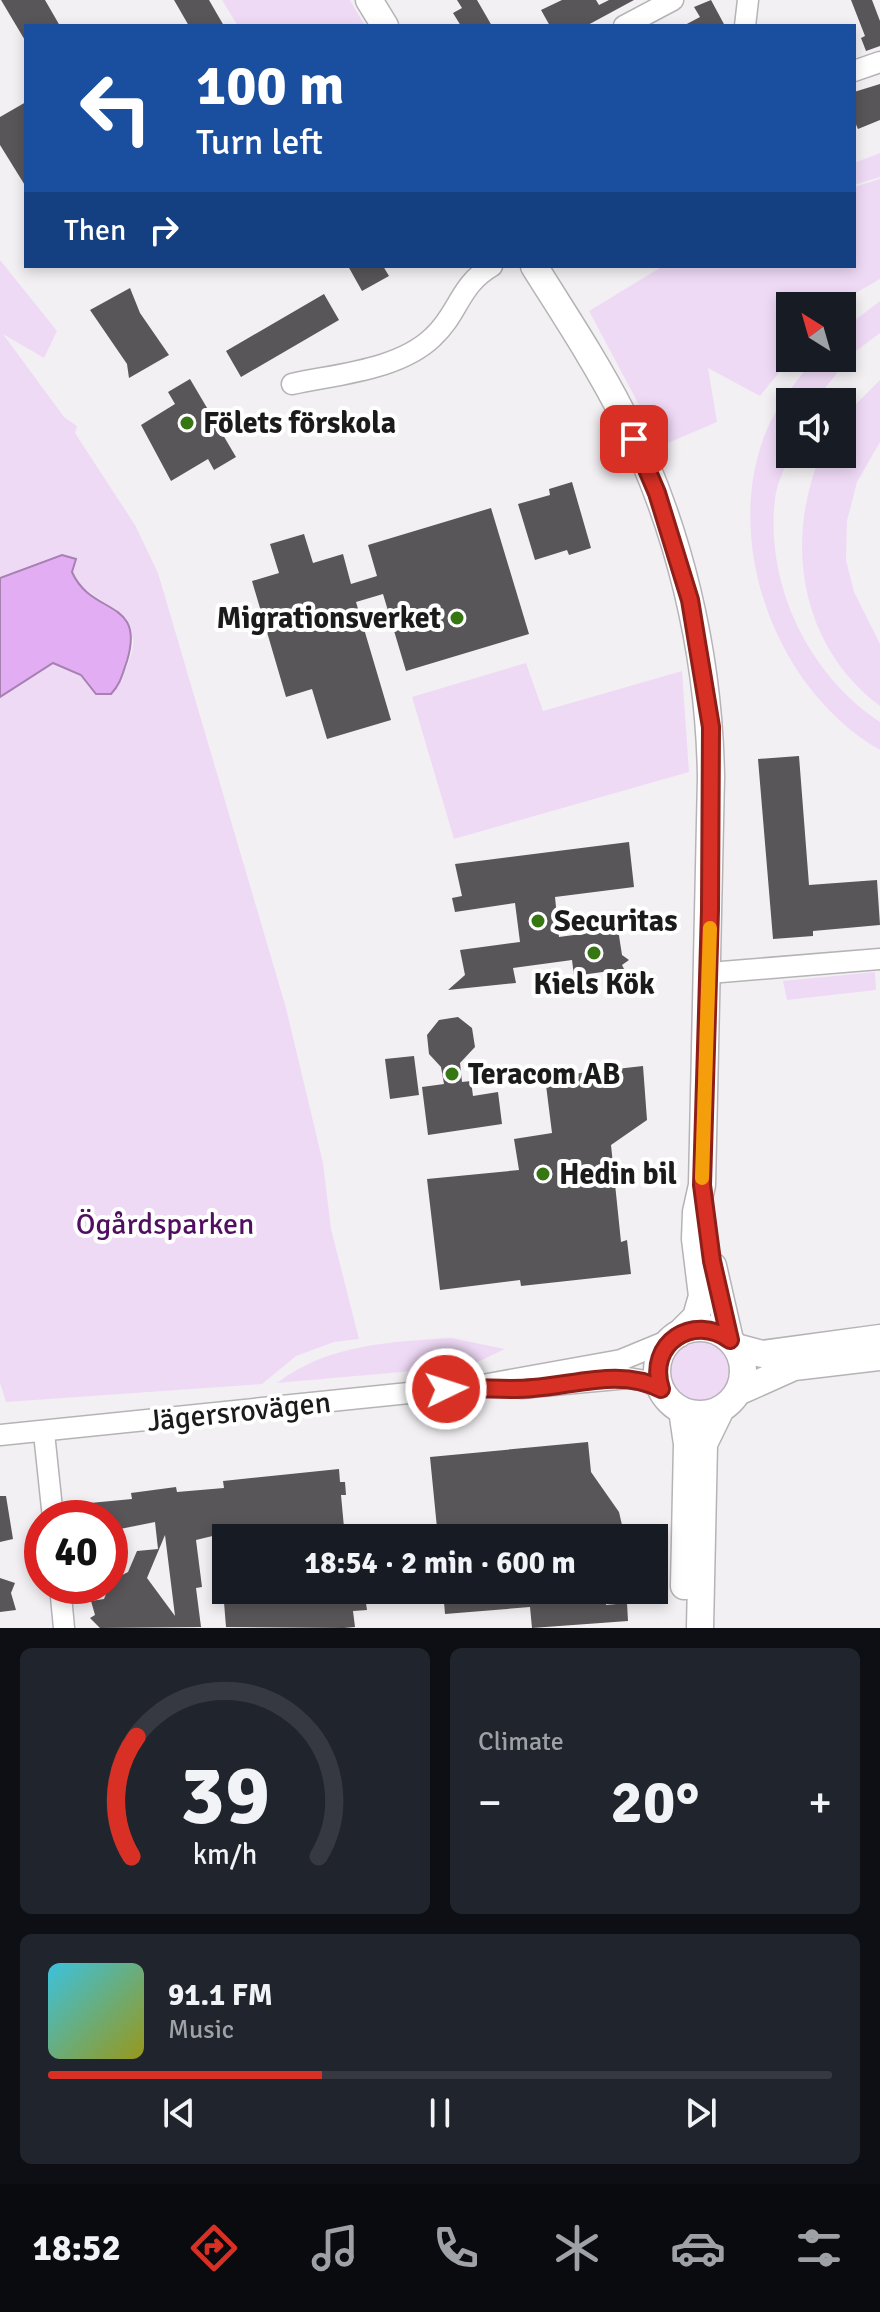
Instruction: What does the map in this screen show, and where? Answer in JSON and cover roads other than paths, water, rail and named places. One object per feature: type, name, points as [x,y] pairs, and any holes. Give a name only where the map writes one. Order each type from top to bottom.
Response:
[{"type":"main road","points":[[369,0],[384,24]]},
{"type":"main road","points":[[535,268],[623,415],[657,493],[690,600],[711,727],[709,973],[702,1185],[712,1261],[733,1344],[743,1369],[704,1452],[700,1628]]},
{"type":"main road","points":[[702,1185],[696,1212],[695,1239],[702,1296],[696,1317],[676,1336],[658,1362],[661,1389],[682,1410],[705,1414],[794,1367],[880,1357]]},
{"type":"main road","points":[[676,1336],[701,1328],[762,1354],[880,1338]]},
{"type":"main road","points":[[682,1410],[687,1444],[683,1628]]},
{"type":"street","points":[[628,24],[673,0]]},
{"type":"street","points":[[745,24],[748,0]]},
{"type":"street","points":[[856,70],[880,62]]},
{"type":"street","points":[[292,384],[393,361],[415,351],[448,321],[465,287],[489,268]]},
{"type":"street","points":[[709,973],[880,959]]},
{"type":"street","name":"Jägersrovägen","points":[[0,1435],[44,1433],[477,1386],[621,1360],[676,1336]]},
{"type":"street","name":"Jägersrovägen","points":[[477,1386],[530,1389],[628,1378],[646,1381],[661,1389]]},
{"type":"street","points":[[44,1433],[51,1500]]},
{"type":"street","points":[[62,1604],[64,1628]]},
{"type":"place","name":"Fölets förskola","points":[[187,423]]},
{"type":"place","name":"Migrationsverket","points":[[457,618]]},
{"type":"place","name":"Securitas","points":[[538,921]]},
{"type":"place","name":"Kiels Kök","points":[[594,953]]},
{"type":"place","name":"Teracom AB","points":[[452,1074]]},
{"type":"place","name":"Hedin bil","points":[[543,1174]]},
{"type":"park label","name":"Ögårdsparken","points":[[165,1224]]}]
